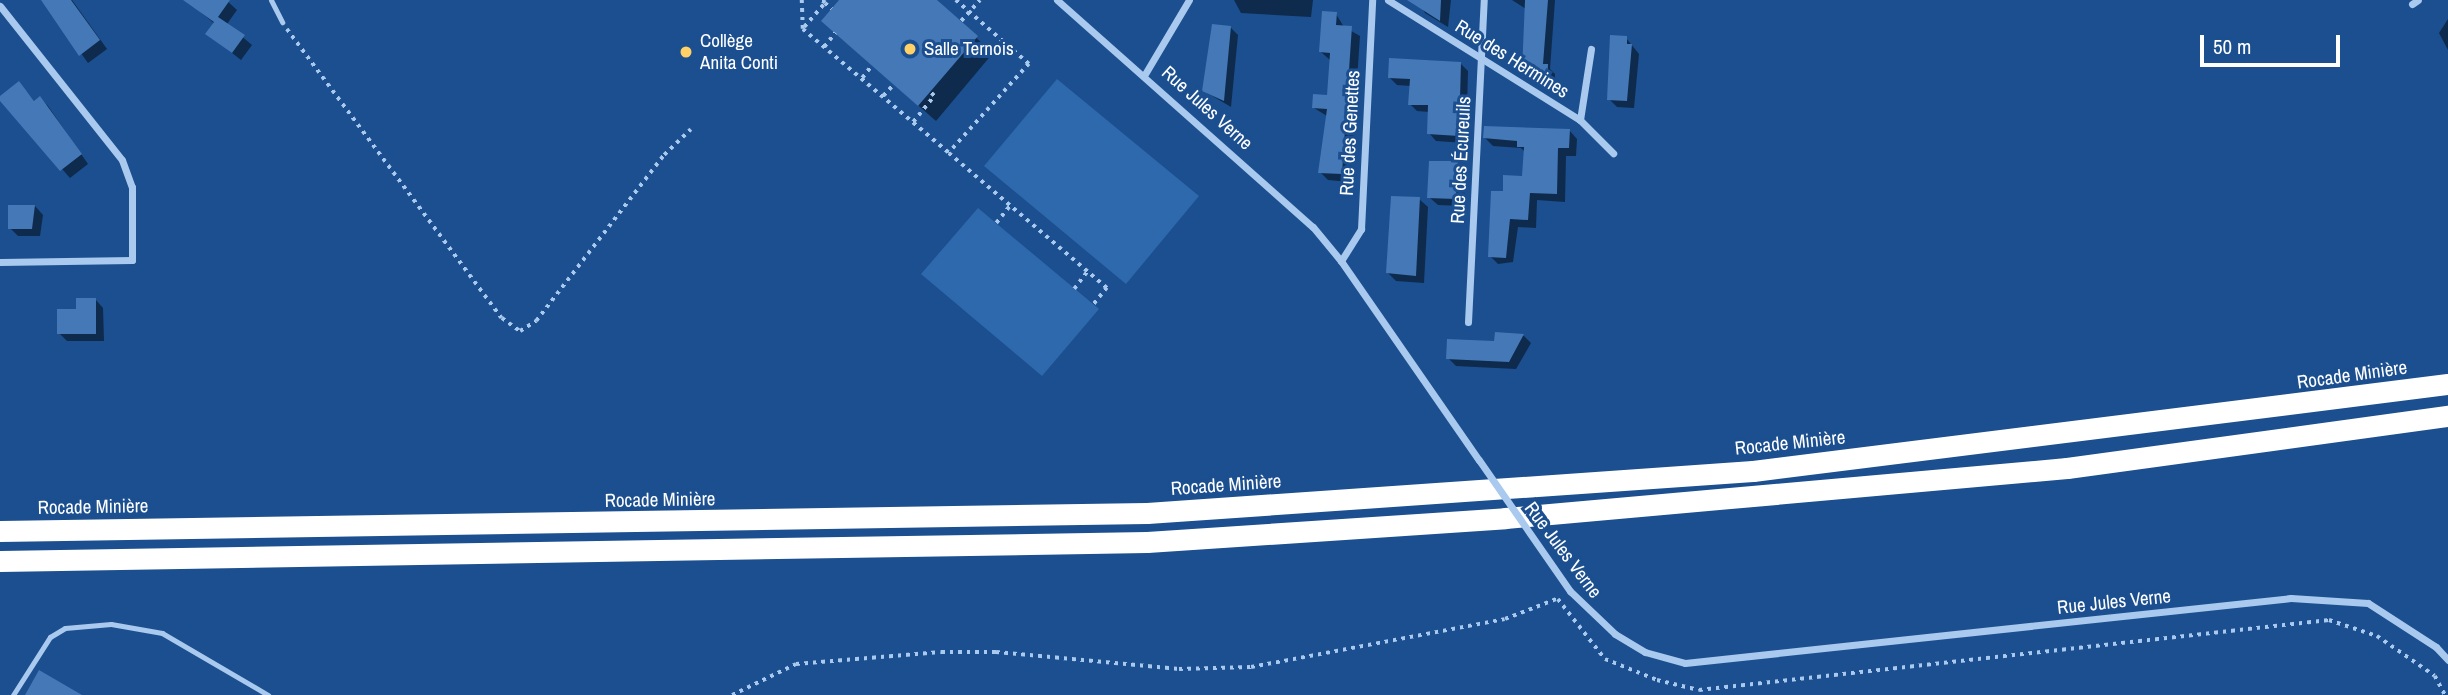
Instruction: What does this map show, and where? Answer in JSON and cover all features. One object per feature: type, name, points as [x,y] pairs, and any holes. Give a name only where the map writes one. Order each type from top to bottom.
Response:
[{"type":"highway","name":"Rocade Minière","points":[[0,531],[1147,513],[1753,471],[2448,384]]},
{"type":"highway","points":[[0,561],[1147,542],[1505,518],[2067,468],[2448,416]]},
{"type":"street","name":"Rue Jules Verne","points":[[1057,0],[1275,190],[1341,261],[1570,591],[1615,634],[1645,652],[1685,663],[2291,598],[2368,603],[2436,647],[2448,660]]},
{"type":"street","points":[[1145,74],[1189,0]]},
{"type":"street","name":"Rue des Genettes","points":[[1341,261],[1361,229],[1372,0]]},
{"type":"street","name":"Rue des Hermines","points":[[1388,0],[1580,120],[1613,153]]},
{"type":"street","name":"Rue des Écureuils","points":[[1468,322],[1484,0]]},
{"type":"street","points":[[0,6],[122,160],[132,199],[132,260],[0,262]]},
{"type":"street","points":[[1580,120],[1591,49]]},
{"type":"lane","points":[[271,0],[282,22]]},
{"type":"lane","points":[[13,695],[50,636],[65,628],[111,624],[162,634],[268,695]]},
{"type":"path","points":[[802,0],[803,29],[1107,288],[1093,305]]},
{"type":"path","points":[[949,153],[1029,64],[956,0]]},
{"type":"path","points":[[961,21],[980,0]]},
{"type":"path","points":[[803,29],[823,1],[832,9]]},
{"type":"path","points":[[282,22],[502,318],[520,331],[536,321],[664,155],[691,129]]},
{"type":"path","points":[[824,47],[835,33]]},
{"type":"path","points":[[862,78],[872,65]]},
{"type":"path","points":[[883,96],[894,84]]},
{"type":"path","points":[[913,122],[934,96],[930,92]]},
{"type":"path","points":[[996,223],[1009,207]]},
{"type":"path","points":[[1074,289],[1087,272]]},
{"type":"path","points":[[732,695],[796,664],[941,652],[996,652],[1179,669],[1251,667],[1505,619],[1558,599],[1570,591]]},
{"type":"path","points":[[1558,599],[1605,659],[1699,690],[2329,620],[2377,636],[2435,676],[2445,695]]},
{"type":"shaded area","points":[[1057,79],[1199,196],[1126,284],[984,166]]},
{"type":"shaded area","points":[[978,208],[1099,309],[1042,376],[921,274]]},
{"type":"building","points":[[41,0],[71,0],[100,40],[79,56]]},
{"type":"building","points":[[183,0],[230,0],[218,17],[245,35],[232,53],[205,34],[214,22]]},
{"type":"building","name":"Salle Ternois","points":[[839,0],[937,0],[978,36],[918,106],[821,21]]},
{"type":"building","points":[[1407,0],[1441,0],[1440,21]]},
{"type":"building","points":[[1525,0],[1548,0],[1543,64],[1548,64],[1547,87],[1522,71]]},
{"type":"building","points":[[1322,11],[1337,12],[1336,25],[1352,26],[1342,174],[1318,173],[1327,109],[1312,108],[1313,94],[1327,95],[1330,53],[1319,52]]},
{"type":"building","points":[[1212,24],[1231,26],[1224,101],[1202,91]]},
{"type":"building","points":[[1610,35],[1627,36],[1627,44],[1632,44],[1627,101],[1607,100]]},
{"type":"building","points":[[1389,58],[1461,62],[1459,136],[1427,134],[1428,105],[1408,105],[1410,79],[1388,78]]},
{"type":"building","points":[[19,81],[34,101],[40,96],[82,154],[60,171],[0,101],[0,96]]},
{"type":"building","points":[[1484,126],[1570,129],[1569,148],[1558,148],[1557,194],[1530,193],[1528,220],[1510,219],[1506,258],[1488,257],[1491,191],[1503,191],[1503,175],[1522,176],[1524,147],[1517,147],[1517,141],[1483,138]]},
{"type":"building","points":[[1429,161],[1458,161],[1456,199],[1427,198]]},
{"type":"building","points":[[1391,196],[1420,197],[1416,276],[1386,273]]},
{"type":"building","points":[[8,205],[35,205],[32,229],[8,229]]},
{"type":"building","points":[[76,298],[96,298],[96,334],[57,334],[57,309],[76,309]]},
{"type":"building","points":[[1495,332],[1524,334],[1509,362],[1446,359],[1447,339],[1494,341]]},
{"type":"building","points":[[39,670],[82,695],[25,695]]},
{"type":"place","name":"Salle Ternois","points":[[910,49]]},
{"type":"place","name":"Collège Anita Conti","points":[[686,52]]}]
